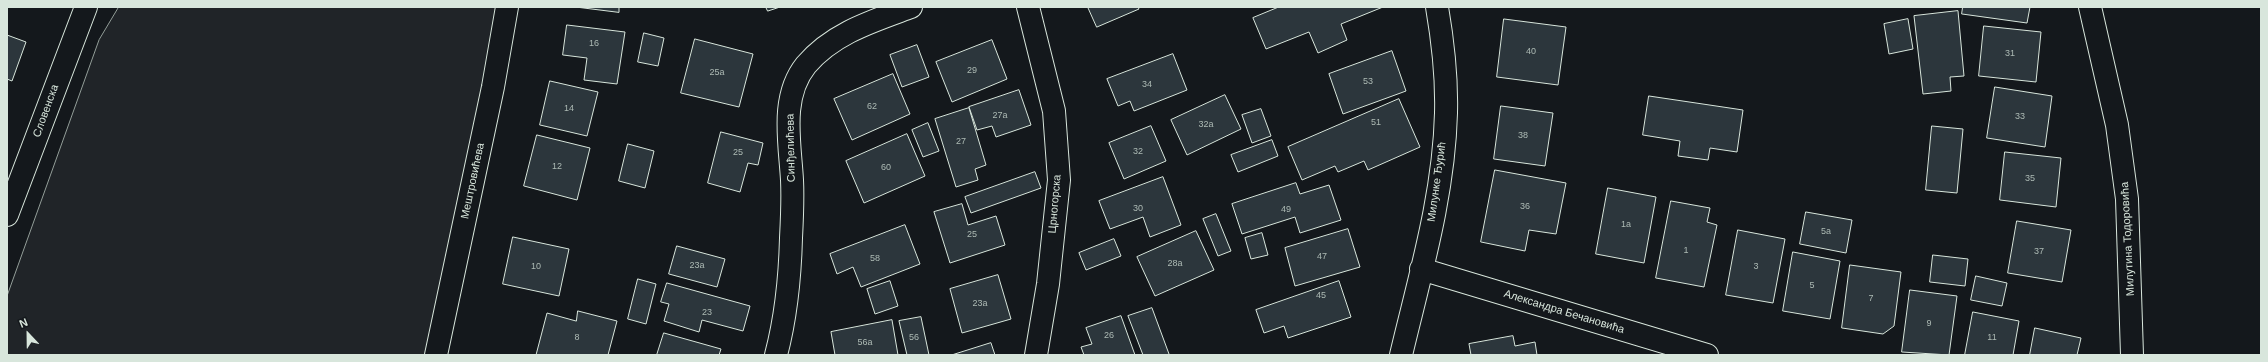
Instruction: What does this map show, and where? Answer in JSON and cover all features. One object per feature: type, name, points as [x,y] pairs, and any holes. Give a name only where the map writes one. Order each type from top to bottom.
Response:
[{"type":"street","name":"Словенска","points":[[7,215],[86,7]]},
{"type":"street","name":"Мештровићева","points":[[436,355],[493,87],[507,7]]},
{"type":"street","name":"Синђелићева","points":[[776,355],[788,290],[792,181],[788,123],[790,104],[796,84],[805,66],[834,40],[854,29],[911,7]]},
{"type":"street","name":"Црногорска","points":[[1028,7],[1054,111],[1059,180],[1048,284],[1036,355]]},
{"type":"street","name":"Милунке Ђурић","points":[[1401,355],[1434,214],[1442,160],[1446,113],[1442,38],[1437,7]]},
{"type":"street","name":"Милутина Тодоровића","points":[[2090,7],[2117,125],[2127,199],[2132,355]]},
{"type":"street","name":"Александра Бечановића","points":[[1421,269],[1707,355]]},
{"type":"shaded area","points":[[119,7],[499,7],[499,20],[425,355],[7,355],[7,296],[99,40]]},
{"type":"building","points":[[576,7],[619,7],[619,12]]},
{"type":"building","points":[[766,7],[780,7],[768,11]]},
{"type":"building","points":[[1088,7],[1138,7],[1139,9],[1097,27]]},
{"type":"building","points":[[1279,7],[1383,7],[1341,24],[1347,40],[1318,53],[1309,32],[1266,49],[1253,18]]},
{"type":"building","points":[[1963,7],[2030,7],[2027,23],[1962,14]]},
{"type":"building","points":[[1958,11],[1964,76],[1950,77],[1951,91],[1923,94],[1914,16]]},
{"type":"building","points":[[1504,19],[1566,27],[1558,85],[1497,77]]},
{"type":"building","points":[[1908,19],[1913,49],[1889,54],[1884,24]]},
{"type":"building","points":[[567,25],[625,32],[617,84],[584,80],[587,58],[563,55]]},
{"type":"building","points":[[1984,26],[2041,32],[2036,82],[1979,76]]},
{"type":"building","points":[[644,33],[664,38],[658,66],[638,62]]},
{"type":"building","points":[[7,35],[26,42],[12,81],[7,79]]},
{"type":"building","points":[[695,39],[753,54],[739,107],[681,93]]},
{"type":"building","points":[[992,40],[1007,79],[952,102],[936,62]]},
{"type":"building","points":[[917,45],[929,77],[902,87],[890,55]]},
{"type":"building","points":[[1392,51],[1406,91],[1343,114],[1329,74]]},
{"type":"building","points":[[1173,54],[1187,90],[1134,111],[1130,101],[1118,106],[1107,79]]},
{"type":"building","points":[[893,74],[910,114],[852,140],[834,99]]},
{"type":"building","points":[[550,81],[598,92],[587,136],[540,125]]},
{"type":"building","points":[[1995,87],[2052,96],[2045,147],[1987,138]]},
{"type":"building","points":[[1019,90],[1031,125],[996,137],[992,126],[977,130],[969,107]]},
{"type":"building","points":[[1225,95],[1241,129],[1187,155],[1171,120]]},
{"type":"building","points":[[1649,96],[1743,110],[1737,152],[1710,148],[1708,160],[1678,156],[1680,141],[1643,135]]},
{"type":"building","points":[[1399,99],[1420,147],[1368,170],[1364,161],[1338,172],[1335,166],[1302,180],[1288,147]]},
{"type":"building","points":[[1501,106],[1553,113],[1545,166],[1494,159]]},
{"type":"building","points":[[969,108],[986,165],[975,169],[978,180],[956,187],[935,119]]},
{"type":"building","points":[[1261,109],[1271,136],[1252,143],[1242,115]]},
{"type":"building","points":[[928,123],[939,151],[923,157],[912,130]]},
{"type":"building","points":[[1151,126],[1166,161],[1124,179],[1109,143]]},
{"type":"building","points":[[1932,126],[1963,129],[1957,193],[1926,190]]},
{"type":"building","points":[[721,132],[763,143],[758,165],[748,163],[740,192],[708,183]]},
{"type":"building","points":[[907,134],[925,176],[864,203],[846,161]]},
{"type":"building","points":[[537,135],[590,148],[577,200],[524,186]]},
{"type":"building","points":[[1272,140],[1278,156],[1238,172],[1231,155]]},
{"type":"building","points":[[628,144],[654,151],[645,188],[619,181]]},
{"type":"building","points":[[2005,152],[2061,158],[2056,207],[2000,200]]},
{"type":"building","points":[[1495,170],[1566,183],[1556,234],[1529,230],[1525,251],[1481,242]]},
{"type":"building","points":[[1035,172],[1041,188],[971,213],[965,197]]},
{"type":"building","points":[[1163,177],[1181,225],[1150,237],[1143,217],[1110,229],[1099,201]]},
{"type":"building","points":[[1296,183],[1300,194],[1329,185],[1341,220],[1300,233],[1295,217],[1242,234],[1232,204]]},
{"type":"building","points":[[1608,188],[1656,197],[1644,263],[1596,254]]},
{"type":"building","points":[[1671,201],[1710,208],[1707,222],[1717,225],[1704,287],[1656,278]]},
{"type":"building","points":[[962,204],[968,225],[996,216],[1005,245],[950,263],[934,212]]},
{"type":"building","points":[[1806,212],[1852,220],[1846,253],[1800,244]]},
{"type":"building","points":[[1216,214],[1231,251],[1218,256],[1203,219]]},
{"type":"building","points":[[2017,221],[2071,230],[2062,282],[2008,273]]},
{"type":"building","points":[[905,225],[920,264],[861,287],[853,267],[837,274],[830,254]]},
{"type":"building","points":[[1348,229],[1360,267],[1295,286],[1285,248]]},
{"type":"building","points":[[1738,230],[1785,239],[1773,303],[1726,295]]},
{"type":"building","points":[[1196,231],[1214,270],[1155,296],[1137,257]]},
{"type":"building","points":[[1262,233],[1268,255],[1251,259],[1245,238]]},
{"type":"building","points":[[513,237],[569,249],[559,296],[503,284]]},
{"type":"building","points":[[1114,239],[1121,256],[1086,270],[1079,253]]},
{"type":"building","points":[[677,246],[725,259],[717,287],[669,274]]},
{"type":"building","points":[[1793,252],[1840,261],[1830,319],[1783,311]]},
{"type":"building","points":[[1933,255],[1968,259],[1965,286],[1930,282]]},
{"type":"building","points":[[1850,265],[1901,272],[1894,326],[1883,334],[1842,328]]},
{"type":"building","points":[[998,275],[1011,319],[962,333],[950,289]]},
{"type":"building","points":[[1976,276],[2007,283],[2002,306],[1971,300]]},
{"type":"building","points":[[638,279],[656,284],[646,324],[628,319]]},
{"type":"building","points":[[890,281],[898,306],[875,314],[867,289]]},
{"type":"building","points":[[1339,281],[1351,317],[1288,338],[1284,326],[1264,333],[1256,310]]},
{"type":"building","points":[[667,283],[750,306],[743,331],[702,320],[699,332],[664,321],[669,304],[661,302]]},
{"type":"building","points":[[1910,290],[1957,296],[1949,355],[1902,352]]},
{"type":"building","points":[[1152,308],[1169,354],[1168,355],[1143,355],[1128,316]]},
{"type":"building","points":[[578,311],[617,321],[608,355],[536,355],[547,313],[576,321]]},
{"type":"building","points":[[1973,312],[2019,321],[2013,355],[1965,355]]},
{"type":"building","points":[[1121,316],[1135,355],[1084,355],[1081,347],[1092,344],[1086,328]]},
{"type":"building","points":[[921,317],[929,355],[907,355],[899,321]]},
{"type":"building","points":[[892,320],[898,355],[835,355],[831,332]]},
{"type":"building","points":[[2035,328],[2081,338],[2077,355],[2030,355]]},
{"type":"building","points":[[664,333],[721,349],[719,355],[657,355]]},
{"type":"building","points":[[1513,336],[1515,346],[1535,342],[1537,355],[1471,355],[1469,344]]},
{"type":"building","points":[[991,343],[995,355],[952,355]]}]
